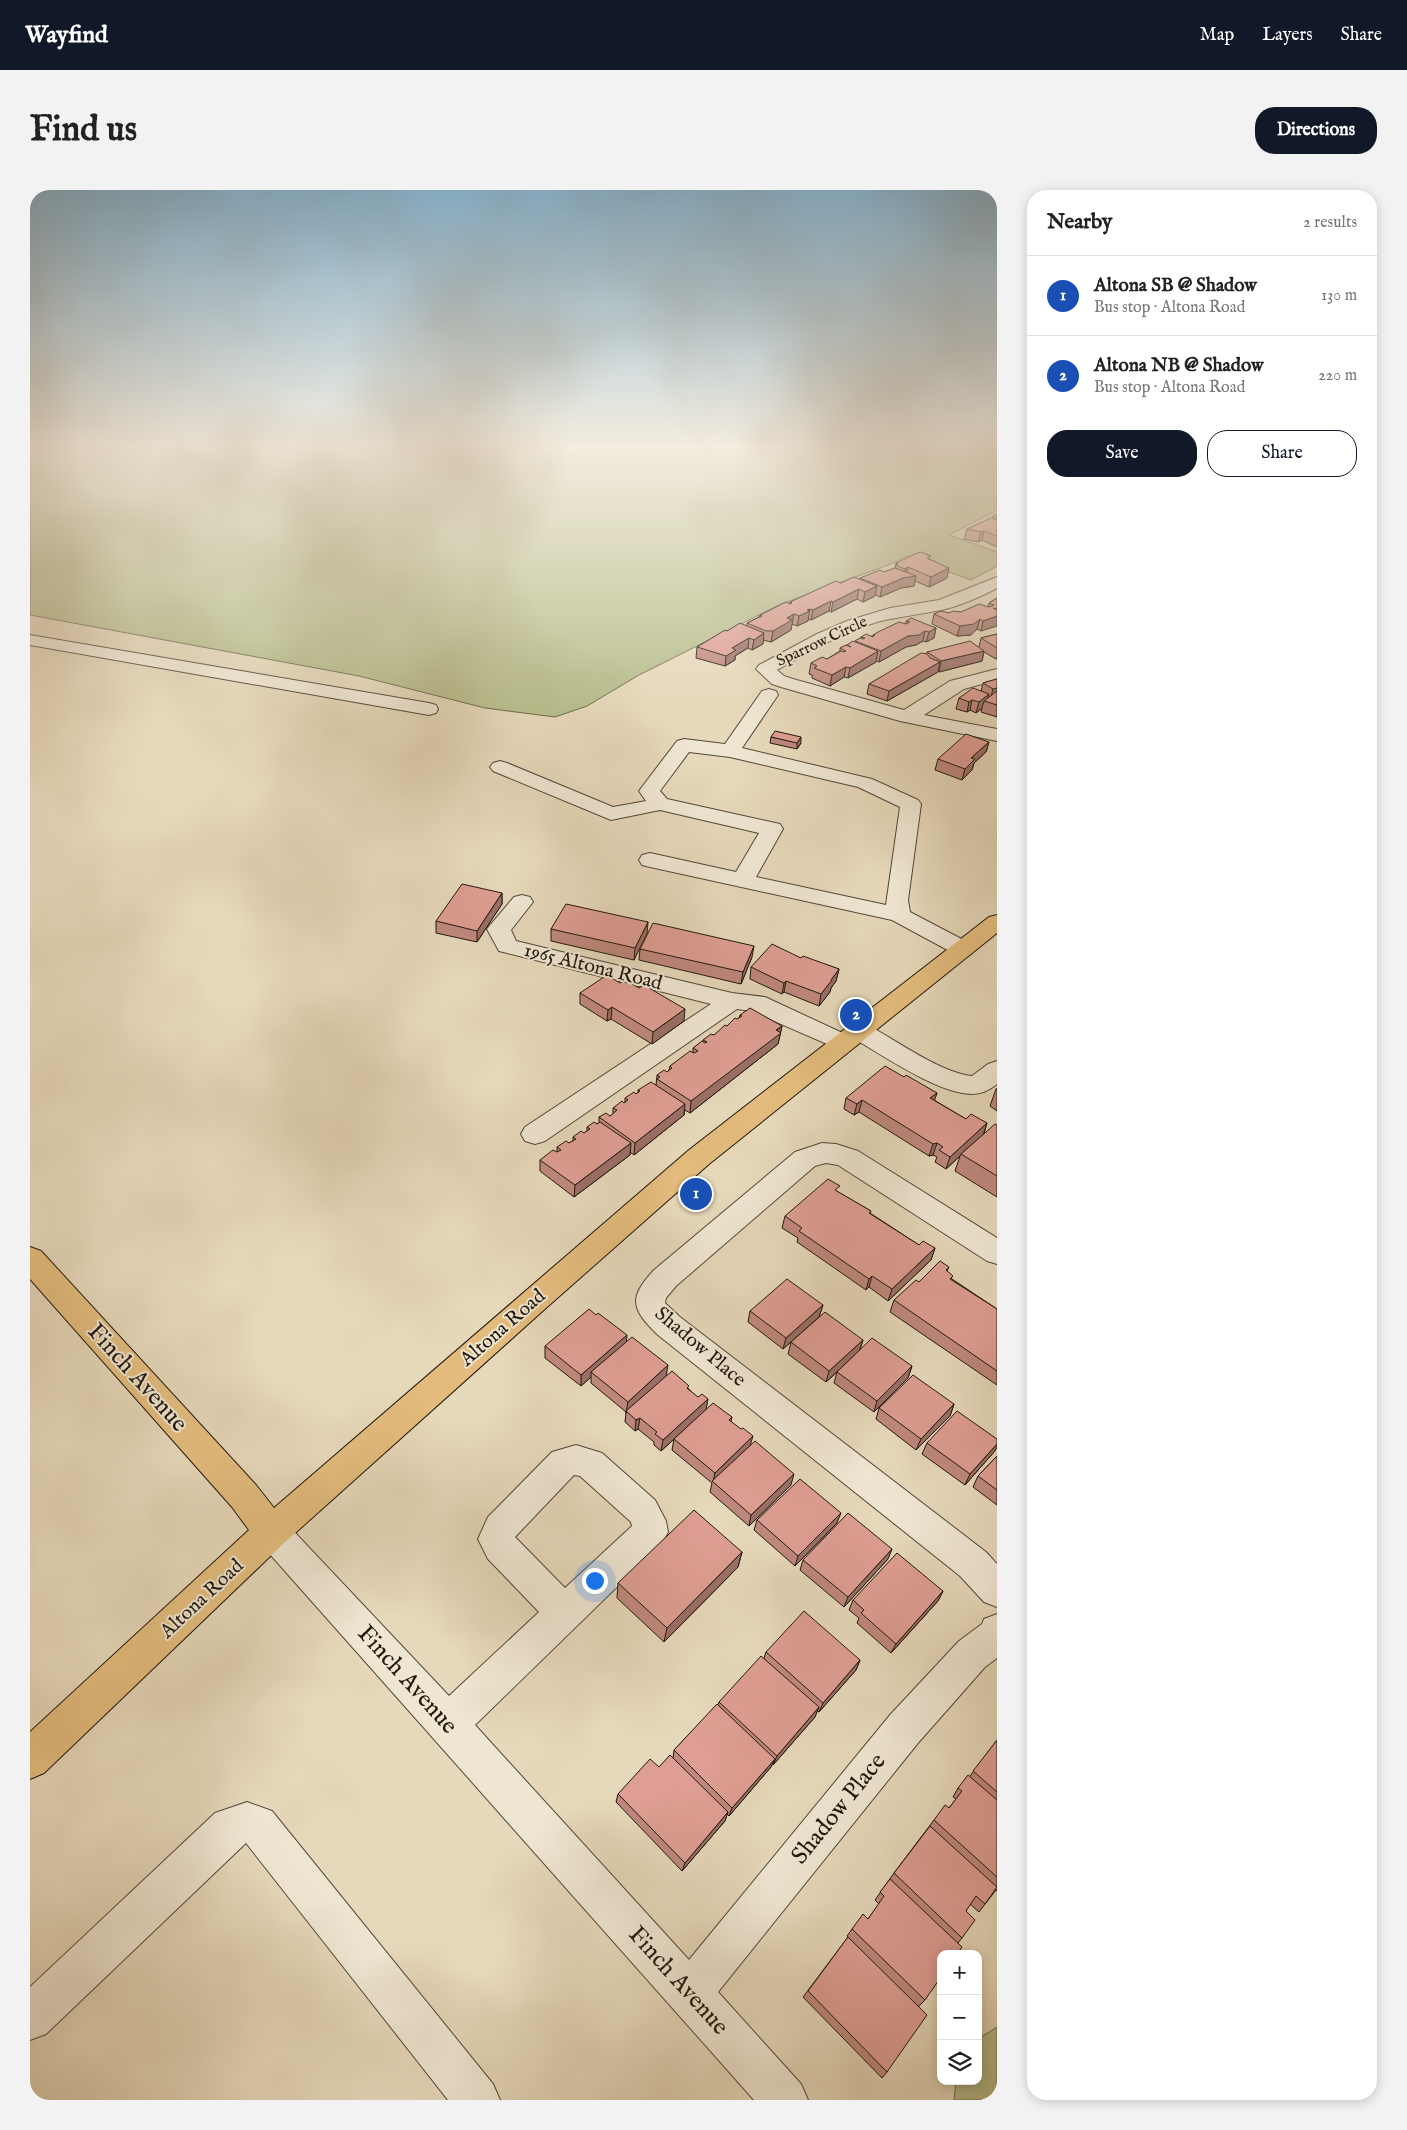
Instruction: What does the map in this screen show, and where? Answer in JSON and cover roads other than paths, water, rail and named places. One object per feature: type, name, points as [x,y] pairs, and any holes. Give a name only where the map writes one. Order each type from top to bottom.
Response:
[{"type":"main road","name":"Altona Road","points":[[30,1759],[272,1532],[535,1299],[699,1157],[997,922]]},
{"type":"main road","name":"Finch Avenue","points":[[30,1259],[237,1488],[272,1532]]},
{"type":"street","name":"Sparrow Circle","points":[[997,582],[959,600],[938,606],[884,614],[863,621],[839,631],[765,669],[778,680],[907,717],[997,735]]},
{"type":"street","points":[[30,640],[429,709]]},
{"type":"street","points":[[907,717],[957,685],[997,674]]},
{"type":"street","points":[[730,750],[769,695]]},
{"type":"street","points":[[660,804],[649,791],[684,745],[730,750],[865,783],[911,804],[897,900],[899,915]]},
{"type":"street","points":[[500,768],[611,814],[660,804],[772,829],[742,881]]},
{"type":"street","points":[[650,860],[899,915],[963,949]]},
{"type":"street","name":"1965 Altona Road","points":[[522,902],[500,929],[506,946],[732,1001],[756,1003],[851,1037],[952,1081],[972,1085],[982,1083],[997,1070]]},
{"type":"street","points":[[535,1134],[732,1001]]},
{"type":"street","name":"Shadow Place","points":[[997,1253],[848,1158],[833,1152],[819,1153],[804,1159],[665,1278],[652,1292],[650,1301],[652,1311],[669,1326],[973,1564],[997,1590]]},
{"type":"street","points":[[448,1724],[650,1532],[649,1521],[643,1511],[590,1464],[576,1460],[564,1463],[500,1528],[496,1539],[501,1547],[564,1612]]},
{"type":"street","name":"Finch Avenue","points":[[272,1532],[448,1724],[785,2100]]},
{"type":"street","name":"Shadow Place","points":[[689,1994],[904,1729],[972,1654],[995,1637],[997,1632]]},
{"type":"street","points":[[30,2018],[230,1828],[247,1822],[258,1825],[477,2100]]},
{"type":"place","name":"Altona NB @ Shadow","points":[[856,1015]]},
{"type":"place","name":"Altona SB @ Shadow","points":[[696,1194]]}]
